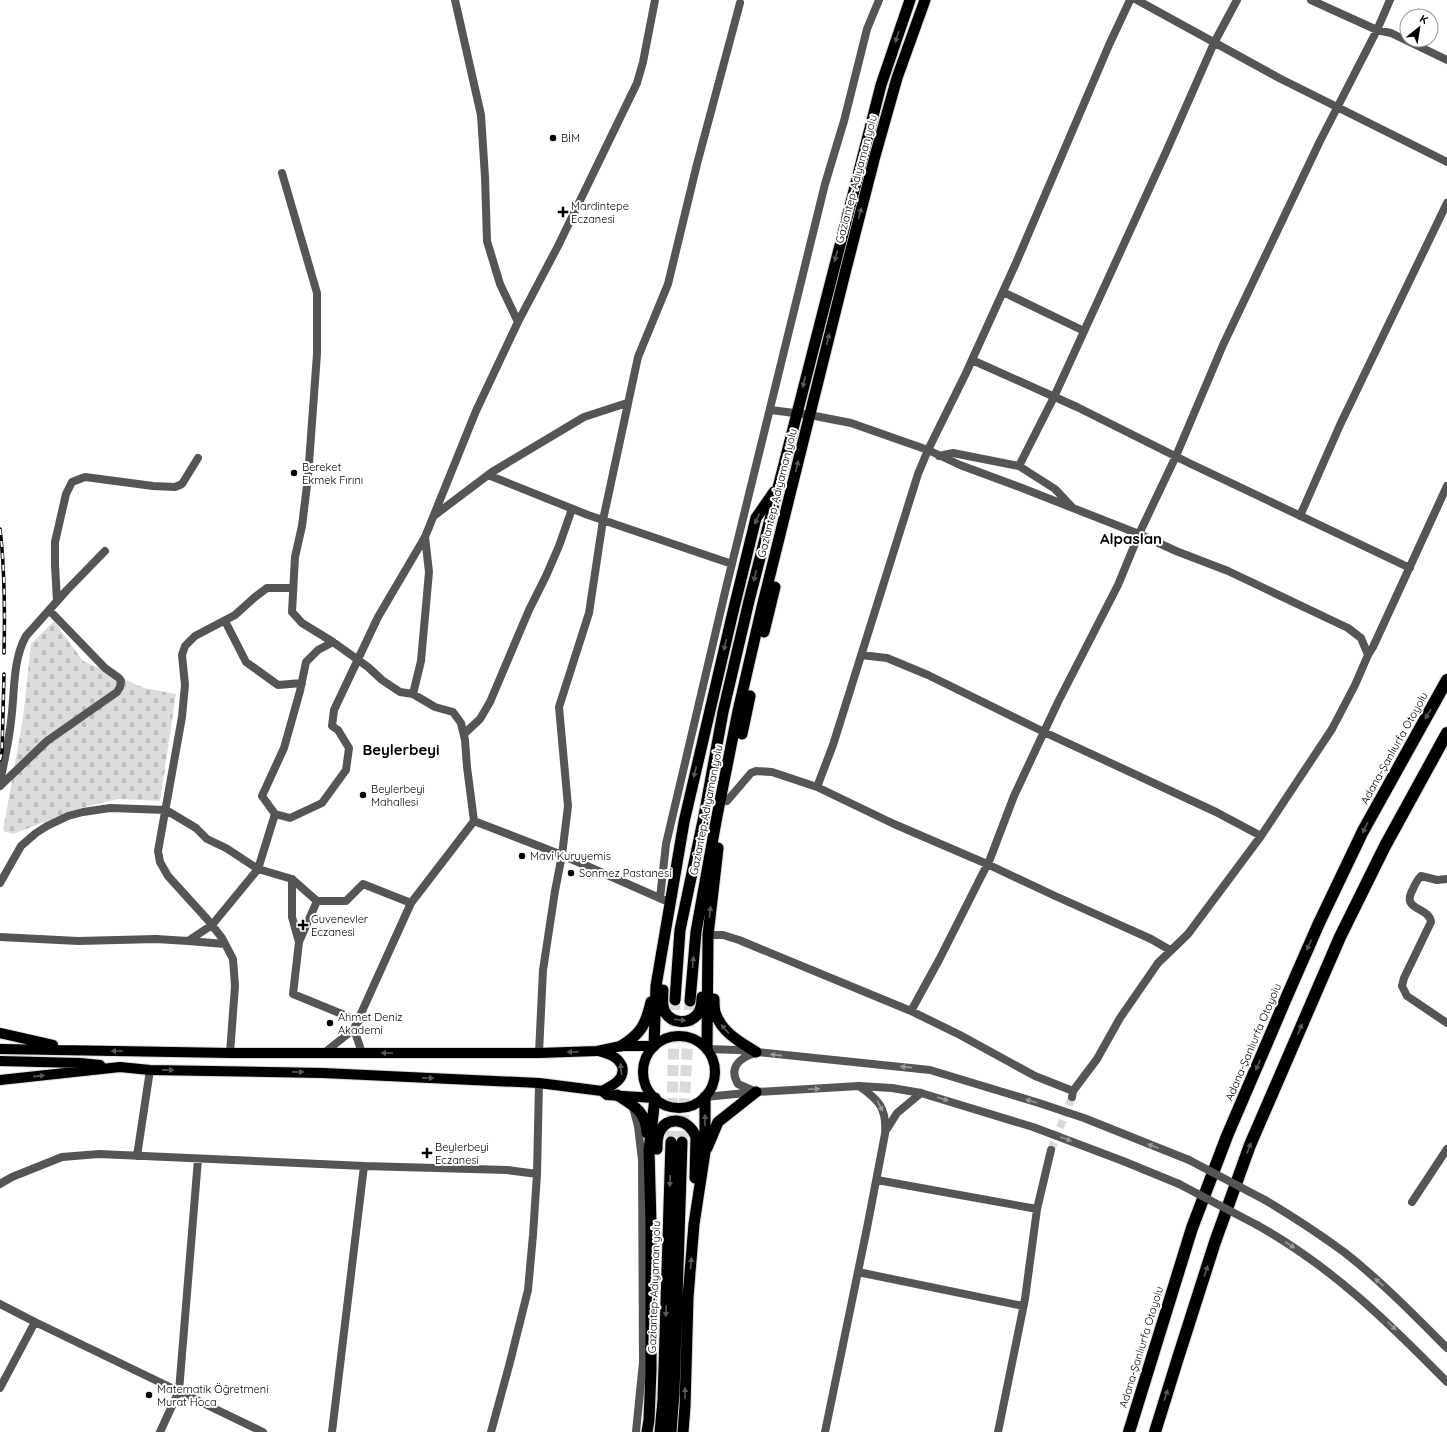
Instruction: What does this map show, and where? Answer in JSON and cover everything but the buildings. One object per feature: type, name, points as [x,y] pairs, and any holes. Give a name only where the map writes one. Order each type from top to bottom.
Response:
[{"type":"highway","name":"Gaziantep-Adıyaman yolu","points":[[675,1000],[680,930],[704,816],[723,712],[796,414],[881,85],[910,0]]},
{"type":"highway","name":"Gaziantep-Adıyaman yolu","points":[[690,1001],[696,932],[717,816],[757,629],[848,258],[897,78],[925,0]]},
{"type":"highway","points":[[778,487],[756,518],[665,900],[666,925],[663,1006],[668,1016],[678,1021],[688,1021],[697,1015],[702,1005],[718,844],[754,676],[795,506],[793,482]]},
{"type":"highway","name":"Adana-Şanlıurfa Otoyolu","points":[[1129,1432],[1192,1228],[1227,1136],[1286,996],[1363,831],[1447,680]]},
{"type":"highway","points":[[1155,1432],[1213,1249],[1250,1145],[1340,937],[1384,846],[1447,733]]},
{"type":"highway","points":[[622,1046],[639,1033],[646,1020],[656,986],[666,925]]},
{"type":"highway","points":[[707,1049],[708,935]]},
{"type":"highway","points":[[708,951],[715,1012],[722,1026],[730,1034],[756,1052]]},
{"type":"highway","points":[[654,1046],[656,986]]},
{"type":"highway","points":[[705,1152],[718,1122],[756,1092]]},
{"type":"highway","points":[[618,1096],[632,1104],[642,1113],[645,1120],[649,1150],[651,1223],[651,1370],[649,1420],[647,1432]]},
{"type":"highway","points":[[694,1224],[705,1152],[706,1097]]},
{"type":"highway","points":[[649,1150],[655,1098]]},
{"type":"highway","points":[[651,1223],[657,1138],[662,1128],[672,1122],[684,1122],[694,1131],[696,1137],[694,1224],[688,1297],[685,1406],[682,1432]]},
{"type":"highway","name":"Gaziantep-Adıyaman yolu","points":[[660,1432],[664,1400],[677,1142],[674,1393],[671,1432]]},
{"type":"main road","points":[[5,1034],[78,1050]]},
{"type":"main road","points":[[682,1036],[696,1040],[707,1049],[715,1065],[715,1073],[714,1082],[706,1097],[693,1105],[678,1108],[666,1105],[655,1098],[646,1086],[643,1072],[646,1058],[654,1046],[667,1038],[682,1036]]},
{"type":"main road","points":[[0,1049],[230,1053],[539,1053],[597,1051],[622,1046],[654,1046]]},
{"type":"main road","points":[[597,1051],[614,1056],[620,1062],[623,1069],[621,1077],[616,1083],[602,1091]]},
{"type":"main road","points":[[0,1062],[80,1063],[150,1070],[323,1073],[539,1083],[602,1091],[607,1095],[655,1098]]},
{"type":"main road","points":[[0,1080],[120,1067]]},
{"type":"street","points":[[455,0],[481,114],[487,242],[500,284],[518,322]]},
{"type":"street","points":[[333,642],[318,650],[306,662],[302,683],[284,748],[262,796],[274,814],[290,818],[322,804],[346,770],[349,748],[338,730],[332,726],[334,710],[378,617],[425,537],[476,411],[518,322],[558,246],[637,83],[643,62],[655,0]]},
{"type":"street","points":[[474,821],[562,855],[665,900],[666,844],[732,564],[825,184],[844,121],[867,30],[879,0]]},
{"type":"street","points":[[817,787],[833,745],[918,474],[1003,292],[1130,0]]},
{"type":"street","points":[[1136,0],[1278,78],[1447,162]]},
{"type":"street","points":[[1018,466],[1054,397],[1163,159],[1214,43],[1237,0]]},
{"type":"street","points":[[1311,0],[1377,30],[1391,33],[1447,60]]},
{"type":"street","points":[[911,1010],[939,960],[987,864],[999,838],[1014,796],[1044,732],[1118,585],[1139,534],[1176,456],[1223,345],[1337,108],[1377,30],[1390,0]]},
{"type":"street","points":[[539,1053],[543,970],[562,855],[568,806],[559,707],[589,613],[603,520],[638,357],[668,284],[697,164],[740,3]]},
{"type":"street","points":[[282,173],[317,293],[317,354],[308,477],[302,526],[295,557],[292,612],[302,623],[358,659],[382,680],[400,692],[413,694],[435,707],[453,712],[461,723],[464,734],[474,821],[411,903],[359,1021],[354,1029],[324,1053]]},
{"type":"street","points":[[1300,516],[1340,424],[1447,202]]},
{"type":"street","points":[[1003,292],[1084,331]]},
{"type":"street","points":[[972,360],[1077,407],[1410,568]]},
{"type":"street","points":[[434,516],[488,475],[584,417],[627,403]]},
{"type":"street","points":[[770,410],[810,415],[851,423],[928,450],[939,456],[1139,534],[1176,551],[1228,571],[1348,628],[1361,638],[1368,655]]},
{"type":"street","points":[[939,456],[953,453],[1018,466],[1055,489],[1074,509]]},
{"type":"street","points":[[57,601],[55,542],[66,494],[72,482],[85,477],[153,486],[175,487],[182,484],[198,458]]},
{"type":"street","points":[[488,475],[572,509],[732,564]]},
{"type":"street","points":[[708,935],[723,935],[738,940],[911,1010],[1072,1094],[1097,1059],[1120,1018],[1158,963],[1188,934],[1261,836],[1332,729],[1373,647],[1447,486]]},
{"type":"street","points":[[464,734],[480,719],[490,702],[559,546],[572,509]]},
{"type":"street","points":[[413,694],[421,661],[429,572],[425,537]]},
{"type":"street","points":[[0,782],[11,721],[20,649],[26,636],[105,551]]},
{"type":"street","points":[[230,1053],[235,986],[233,959],[226,944],[212,925],[168,876],[160,862],[158,851],[182,717],[185,685],[182,655],[185,646],[195,636],[235,616],[267,588],[293,588]]},
{"type":"street","points":[[0,786],[47,741],[117,692],[120,687],[121,681],[119,678],[105,668],[49,610]]},
{"type":"street","points":[[225,621],[246,662],[278,685],[302,683]]},
{"type":"street","points":[[861,655],[887,658],[922,673],[1216,812],[1261,836]]},
{"type":"street","points":[[727,801],[751,773],[756,771],[772,772],[817,787],[894,824],[987,864],[1151,939],[1170,950]]},
{"type":"street","points":[[0,883],[21,846],[47,826],[68,816],[110,808],[166,810],[196,828],[207,839],[226,848],[258,868],[292,879],[318,901],[346,901],[363,884],[411,903]]},
{"type":"street","points":[[188,941],[212,925],[258,868],[274,814]]},
{"type":"street","points":[[1447,879],[1437,880],[1421,876],[1409,895],[1411,905],[1428,915],[1431,922],[1404,978],[1402,986],[1406,996],[1447,1023]]},
{"type":"street","points":[[292,879],[292,917],[299,942]]},
{"type":"street","points":[[318,901],[299,942],[293,994],[359,1021]]},
{"type":"street","points":[[0,937],[78,942],[156,939],[226,944]]},
{"type":"street","points":[[0,1026],[5,1034]]},
{"type":"street","points":[[354,1029],[362,1053]]},
{"type":"street","points":[[707,1049],[738,1050],[930,1070],[1084,1118],[1190,1160],[1265,1200],[1319,1235],[1390,1291],[1447,1348]]},
{"type":"street","points":[[756,1052],[745,1056],[738,1063],[734,1074],[738,1084],[756,1092]]},
{"type":"street","points":[[137,1156],[150,1070]]},
{"type":"street","points":[[491,1432],[528,1290],[534,1235],[539,1083]]},
{"type":"street","points":[[706,1097],[756,1092],[859,1086],[892,1088],[921,1093],[1033,1127],[1123,1161],[1179,1184],[1257,1224],[1313,1260],[1354,1292],[1386,1321],[1447,1382]]},
{"type":"street","points":[[825,1432],[877,1180],[885,1134],[886,1120],[877,1099],[859,1086]]},
{"type":"street","points":[[885,1134],[891,1121],[897,1113],[921,1093]]},
{"type":"street","points":[[632,1104],[638,1126],[642,1168],[643,1362],[636,1432]]},
{"type":"street","points":[[1412,1202],[1447,1148]]},
{"type":"street","points":[[998,1432],[1023,1306],[1037,1209],[1051,1150]]},
{"type":"street","points":[[0,1184],[12,1177],[62,1158],[99,1154],[364,1166],[507,1170],[537,1174]]},
{"type":"street","points":[[160,1432],[179,1391],[198,1159]]},
{"type":"street","points":[[332,1432],[364,1166]]},
{"type":"street","points":[[877,1180],[1037,1209]]},
{"type":"street","points":[[858,1272],[1023,1306]]},
{"type":"street","points":[[0,1304],[263,1432]]},
{"type":"street","points":[[0,1388],[35,1322]]},
{"type":"green space","points":[[54,621],[83,661],[144,688],[176,694],[160,801],[118,799],[81,808],[13,834],[3,831],[23,718],[31,644]]},
{"type":"tunnel","points":[[671,1142],[675,1000]]},
{"type":"tunnel","points":[[682,1142],[690,1001]]},
{"type":"tunnel","points":[[1051,1150],[1072,1097]]},
{"type":"railway","points":[[0,529],[3,560],[4,653]]},
{"type":"railway","points":[[0,760],[2,752],[4,674]]},
{"type":"place","name":"BİM","points":[[553,138]]},
{"type":"place","name":"Mardintepe Eczanesi","points":[[563,212]]},
{"type":"place","name":"Bereket Ekmek Fırını","points":[[294,473]]},
{"type":"place","name":"Beylerbeyi Mahallesi","points":[[363,795]]},
{"type":"place","name":"Mavi Kuruyemis","points":[[522,856]]},
{"type":"place","name":"Sonmez Pastanesi","points":[[571,873]]},
{"type":"place","name":"Guvenevler Eczanesi","points":[[303,925]]},
{"type":"place","name":"Ahmet Deniz Akademi","points":[[330,1023]]},
{"type":"place","name":"Beylerbeyi Eczanesi","points":[[427,1153]]},
{"type":"place","name":"Matematik Öğretmeni Murat Hoca","points":[[149,1395]]},
{"type":"district","name":"Alpaslan","points":[[1131,538]]},
{"type":"district","name":"Beylerbeyi","points":[[401,749]]}]
